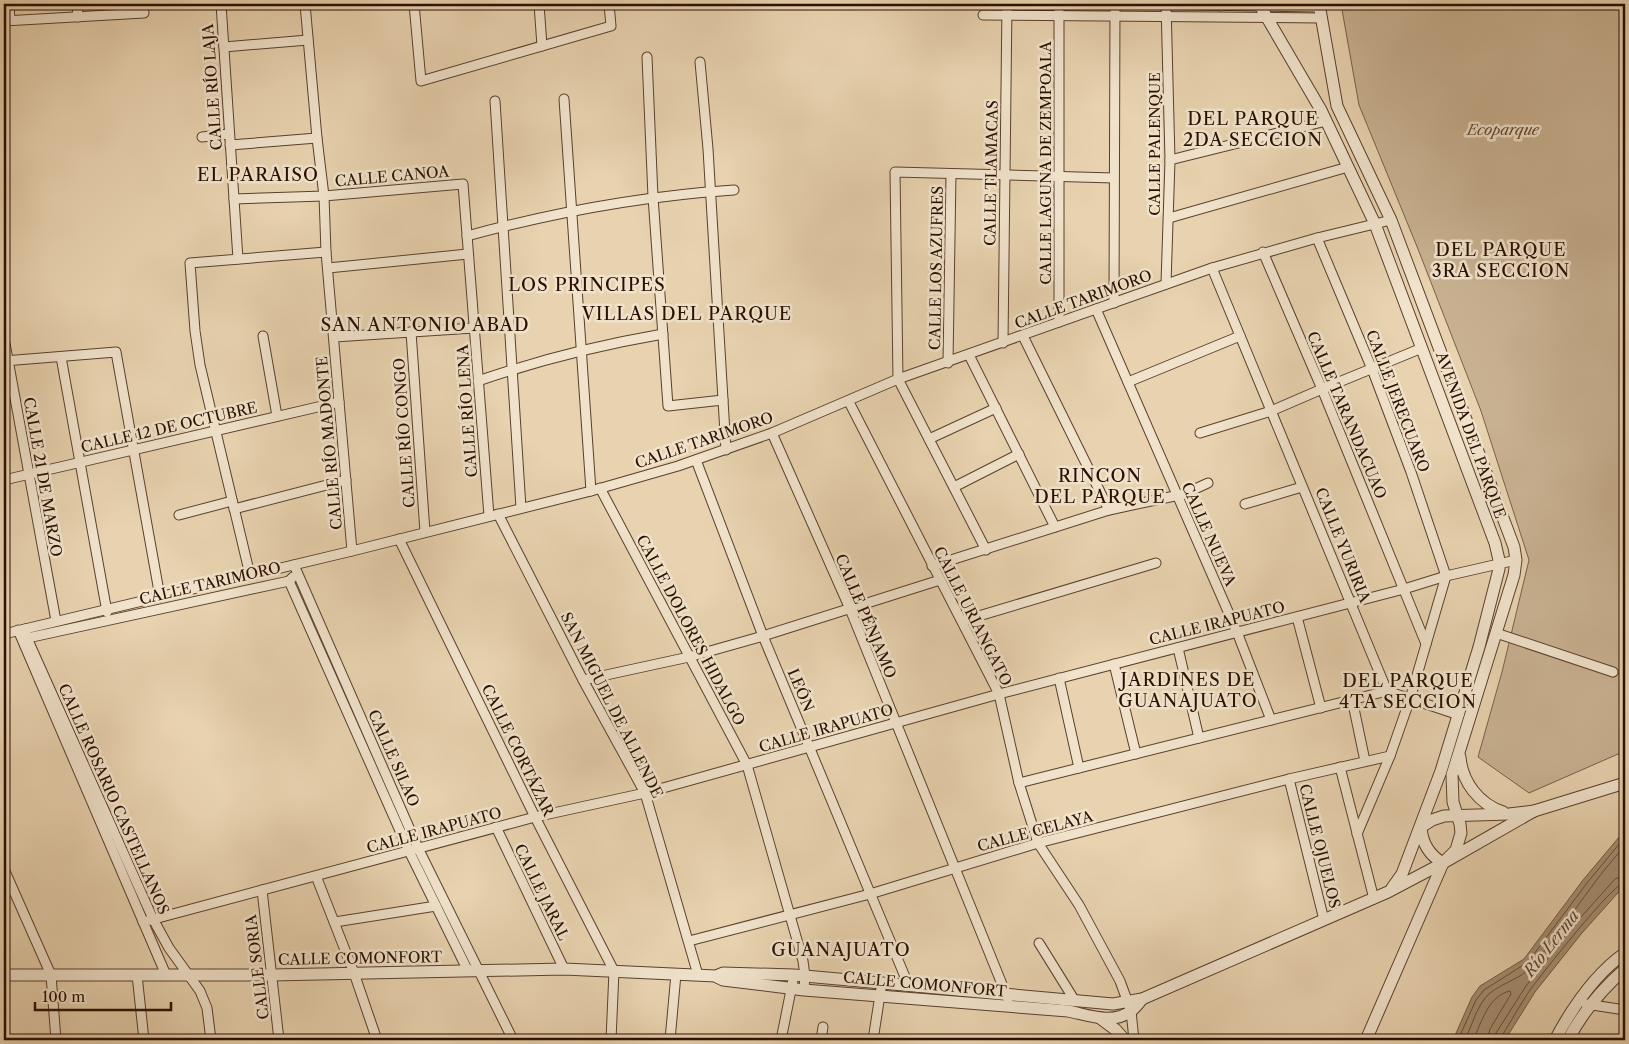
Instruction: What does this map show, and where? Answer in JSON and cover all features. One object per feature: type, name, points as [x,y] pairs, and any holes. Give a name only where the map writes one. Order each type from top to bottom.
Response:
[{"type":"street","points":[[9,4],[7,20],[144,13],[143,4]]},
{"type":"street","points":[[77,4],[78,16]]},
{"type":"street","name":"CALLE RÍO LAJA","points":[[221,4],[238,259]]},
{"type":"street","name":"CALLE RÍO MADONTE","points":[[305,4],[324,196],[326,252],[352,551]]},
{"type":"street","points":[[414,4],[421,81],[611,26],[609,4]]},
{"type":"street","points":[[539,4],[542,46]]},
{"type":"street","name":"CALLE TLAMACAS","points":[[1003,343],[1007,4]]},
{"type":"street","name":"CALLE LAGUNA DE ZEMPOALA","points":[[1059,4],[1059,322]]},
{"type":"street","points":[[1114,303],[1115,4]]},
{"type":"street","points":[[1129,4],[1260,5],[1320,10]]},
{"type":"street","name":"CALLE PALENQUE","points":[[1166,4],[1170,160],[1166,284]]},
{"type":"street","name":"AVENIDA DEL PARQUE","points":[[1260,5],[1326,121],[1375,224],[1495,543],[1500,565],[1482,638],[1459,715],[1421,827],[1402,874],[1388,892]]},
{"type":"street","points":[[983,15],[1268,18],[1320,10]]},
{"type":"street","name":"AVENIDA DEL PARQUE","points":[[1320,10],[1337,106],[1392,220],[1514,547],[1516,560],[1514,575],[1452,781],[1453,802],[1460,824],[1460,842],[1456,850],[1443,863]]},
{"type":"street","points":[[224,47],[308,40]]},
{"type":"street","points":[[647,57],[668,406],[722,400]]},
{"type":"street","points":[[700,62],[726,450]]},
{"type":"street","points":[[564,99],[591,492]]},
{"type":"street","points":[[496,101],[521,508]]},
{"type":"street","points":[[1170,160],[1326,121]]},
{"type":"street","points":[[202,137],[229,134]]},
{"type":"street","points":[[230,145],[317,138]]},
{"type":"street","points":[[1169,218],[1348,167]]},
{"type":"street","points":[[986,550],[898,379],[895,172],[1114,178]]},
{"type":"street","name":"CALLE LOS AZUFRES","points":[[948,363],[951,174]]},
{"type":"street","name":"CALLE CANOA","points":[[234,199],[324,196],[463,184]]},
{"type":"street","name":"CALLE RÍO LENA","points":[[463,184],[478,381],[493,515]]},
{"type":"street","points":[[467,236],[572,211],[654,198],[734,190]]},
{"type":"street","name":"CALLE TARIMORO","points":[[23,634],[108,620],[288,581],[295,572],[294,565],[591,492],[726,450],[849,402],[898,379],[948,363],[1212,268],[1263,252],[1392,220]]},
{"type":"street","name":"CALLE JERECUARO","points":[[1317,238],[1372,369],[1411,472],[1446,576]]},
{"type":"street","points":[[250,575],[202,373],[195,331],[190,263],[326,252]]},
{"type":"street","name":"CALLE TARANDACUAO","points":[[1263,252],[1322,389],[1426,644]]},
{"type":"street","points":[[328,268],[468,254]]},
{"type":"street","name":"CALLE YURIRIA","points":[[1212,268],[1387,691]]},
{"type":"street","name":"CALLE NUEVA","points":[[1096,309],[1238,632],[1271,720]]},
{"type":"street","points":[[334,337],[474,328]]},
{"type":"street","name":"CALLE RÍO CONGO","points":[[411,332],[425,532]]},
{"type":"street","points":[[478,381],[512,369],[581,350],[663,334]]},
{"type":"street","points":[[263,336],[277,416]]},
{"type":"street","points":[[1023,336],[1109,510]]},
{"type":"street","points":[[1128,382],[1240,336]]},
{"type":"street","name":"CALLE 21 DE MARZO","points":[[4,338],[6,361],[56,621]]},
{"type":"street","points":[[1200,433],[1271,411],[1422,348]]},
{"type":"street","points":[[6,361],[116,352],[160,597]]},
{"type":"street","points":[[969,355],[1055,527]]},
{"type":"street","points":[[61,357],[108,620]]},
{"type":"street","name":"CALLE 12 DE OCTUBRE","points":[[4,480],[340,402]]},
{"type":"street","name":"CALLE URIANGATO","points":[[849,402],[999,694],[1019,783],[1038,843],[1078,905],[1120,981],[1130,1006],[1134,1040]]},
{"type":"street","points":[[929,439],[996,408]]},
{"type":"street","name":"CALLE PÉNJAMO","points":[[772,433],[850,609],[1010,1006]]},
{"type":"street","points":[[954,487],[1019,454]]},
{"type":"street","name":"LEÓN","points":[[696,460],[763,636],[908,984]]},
{"type":"street","points":[[179,515],[346,480]]},
{"type":"street","points":[[932,566],[1109,510],[1178,496],[1193,491],[1208,482]]},
{"type":"street","points":[[1245,504],[1302,487]]},
{"type":"street","name":"CALLE DOLORES HIDALGO","points":[[600,488],[747,765],[803,961],[799,975],[791,987],[781,1040]]},
{"type":"street","name":"SAN MIGUEL DE ALLENDE","points":[[493,515],[645,793],[698,975]]},
{"type":"street","name":"CALLE CORTÁZAR","points":[[399,539],[535,817],[614,971]]},
{"type":"street","name":"CALLE IRAPUATO","points":[[148,921],[496,827],[645,793],[999,694],[1404,589],[1446,576],[1516,560]]},
{"type":"street","points":[[962,620],[1156,563]]},
{"type":"street","points":[[4,634],[23,634],[56,621],[294,565]]},
{"type":"street","name":"CALLE SILAO","points":[[294,565],[473,971]]},
{"type":"street","points":[[1357,834],[1390,756],[1410,699],[1446,576]]},
{"type":"street","points":[[583,680],[689,657],[763,636],[940,580]]},
{"type":"street","name":"CALLE SILAO","points":[[288,581],[409,851],[436,906],[513,1040]]},
{"type":"street","points":[[1297,617],[1321,708]]},
{"type":"street","points":[[1496,633],[1613,672]]},
{"type":"street","name":"CALLE ROSARIO CASTELLANOS","points":[[23,634],[148,921],[166,975]]},
{"type":"street","points":[[1178,648],[1198,738]]},
{"type":"street","points":[[1114,664],[1136,754]]},
{"type":"street","points":[[1059,678],[1079,768]]},
{"type":"street","points":[[1019,783],[1387,691],[1459,715]]},
{"type":"street","points":[[1352,699],[1366,761]]},
{"type":"street","points":[[1459,753],[1463,774],[1474,792],[1490,806],[1509,814]]},
{"type":"street","name":"CALLE CELAYA","points":[[689,941],[870,894],[1038,843],[1289,778],[1390,756]]},
{"type":"street","points":[[1340,767],[1374,899]]},
{"type":"street","name":"CALLE OJUELOS","points":[[1289,778],[1324,920]]},
{"type":"street","points":[[1443,863],[1429,851],[1423,839],[1421,827],[1438,818],[1456,815],[1509,814],[1534,811],[1625,784]]},
{"type":"street","points":[[1130,1006],[1142,999],[1374,899],[1443,863],[1534,811]]},
{"type":"street","name":"CALLE JARAL","points":[[496,827],[564,969]]},
{"type":"street","points":[[1366,1040],[1443,863]]},
{"type":"street","points":[[4,869],[51,975],[56,1040]]},
{"type":"street","points":[[316,876],[354,973],[377,1040]]},
{"type":"street","name":"CALLE SORIA","points":[[262,890],[279,1040]]},
{"type":"street","points":[[335,922],[436,906]]},
{"type":"street","name":"CALLE ROSARIO CASTELLANOS","points":[[148,921],[189,975],[204,999],[211,1040]]},
{"type":"street","points":[[1039,943],[1075,1001]]},
{"type":"street","points":[[1555,1040],[1565,1021],[1598,977],[1625,953]]},
{"type":"street","name":"CALLE COMONFORT","points":[[4,975],[272,975],[564,969],[716,976],[723,980],[804,990],[1068,1011],[1100,1018],[1116,1017],[1130,1006]]},
{"type":"street","points":[[1568,1040],[1577,1023],[1591,1005],[1610,982],[1625,969]]},
{"type":"street","points":[[611,1040],[614,971]]},
{"type":"street","name":"CALLE COMONFORT","points":[[716,976],[722,973],[799,975],[1130,1006]]},
{"type":"street","points":[[670,1040],[676,974]]},
{"type":"street","points":[[137,975],[144,1040]]},
{"type":"street","name":"CALLE DOLORES HIDALGO","points":[[799,975],[804,990]]},
{"type":"street","points":[[873,1040],[882,982]]},
{"type":"street","points":[[1579,1003],[1625,1010]]},
{"type":"street","points":[[1100,1018],[1116,1030],[1125,1040]]},
{"type":"street","points":[[822,1040],[823,1026]]},
{"type":"green space","name":"Ecoparque","points":[[1341,4],[1625,4],[1625,751],[1529,793],[1478,757],[1502,672],[1529,560],[1481,411],[1359,105]]},
{"type":"water","name":"Río Lerma","points":[[1625,830],[1625,885],[1582,933],[1535,992],[1505,1040],[1453,1040],[1472,997],[1480,986],[1524,959],[1583,880]]},
{"type":"district","name":"DEL PARQUE 2DA SECCION","points":[[1253,129]]},
{"type":"district","name":"EL PARAISO","points":[[258,175]]},
{"type":"district","name":"DEL PARQUE 3RA SECCION","points":[[1501,260]]},
{"type":"district","name":"LOS PRINCIPES","points":[[587,285]]},
{"type":"district","name":"VILLAS DEL PARQUE","points":[[687,314]]},
{"type":"district","name":"SAN ANTONIO ABAD","points":[[425,325]]},
{"type":"district","name":"RINCON DEL PARQUE","points":[[1100,486]]},
{"type":"district","name":"JARDINES DE GUANAJUATO","points":[[1188,690]]},
{"type":"district","name":"DEL PARQUE 4TA SECCION","points":[[1408,691]]},
{"type":"district","name":"GUANAJUATO","points":[[841,950]]}]
